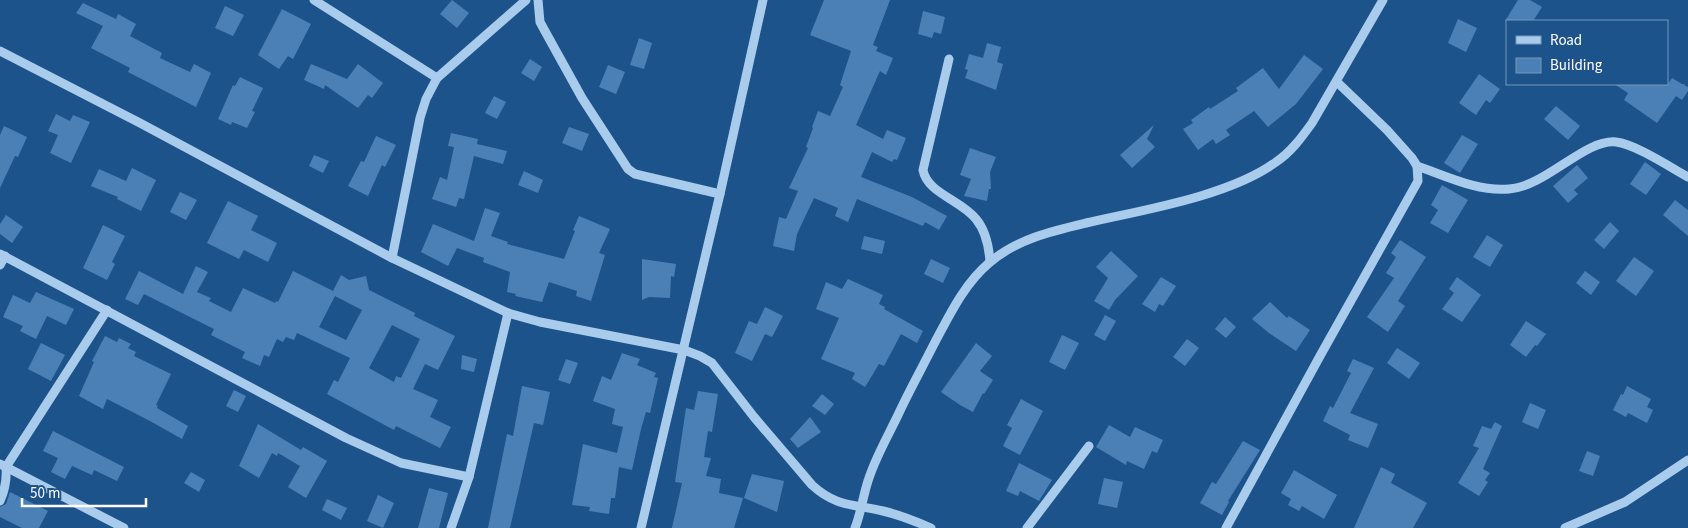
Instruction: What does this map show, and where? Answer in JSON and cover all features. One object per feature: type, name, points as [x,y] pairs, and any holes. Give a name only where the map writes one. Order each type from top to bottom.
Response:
[{"type":"street","points":[[314,0],[437,78]]},
{"type":"street","points":[[392,258],[420,118],[426,99],[437,78],[526,0]]},
{"type":"street","points":[[538,0],[540,22],[582,98],[628,169],[635,174],[720,194]]},
{"type":"street","points":[[641,528],[684,350],[763,0]]},
{"type":"street","points":[[855,528],[868,480],[913,384],[961,297],[990,262],[1015,245],[1042,234],[1213,192],[1253,177],[1277,162],[1298,142],[1312,123],[1383,0]]},
{"type":"street","points":[[0,51],[140,123],[392,258],[508,313],[540,322],[684,350],[700,356],[712,363],[754,417],[816,489],[838,502],[885,511],[931,528]]},
{"type":"street","points":[[949,59],[923,170],[924,178],[930,185],[967,210],[976,219],[984,231],[989,247],[990,262]]},
{"type":"street","points":[[1337,82],[1387,130],[1418,166],[1481,187],[1510,189],[1525,186],[1537,181],[1596,145],[1617,142],[1639,151],[1688,177]]},
{"type":"street","points":[[1226,528],[1418,181],[1418,166]]},
{"type":"street","points":[[0,265],[2,255],[374,452],[401,463],[469,477]]},
{"type":"street","points":[[3,465],[107,310]]},
{"type":"street","points":[[451,528],[469,477],[508,313]]},
{"type":"street","points":[[1026,528],[1088,446]]},
{"type":"street","points":[[1565,528],[1625,502],[1688,460]]},
{"type":"street","points":[[0,501],[7,478],[3,465]]},
{"type":"street","points":[[3,465],[124,528]]},
{"type":"building","points":[[452,0],[469,13],[457,28],[440,14]]},
{"type":"building","points":[[824,0],[890,0],[873,45],[878,47],[876,51],[893,58],[886,75],[880,71],[856,125],[883,139],[887,130],[906,138],[897,160],[894,159],[892,162],[872,152],[861,177],[912,197],[947,216],[939,230],[925,222],[923,226],[857,199],[848,222],[835,216],[838,208],[814,198],[797,234],[794,251],[773,246],[779,217],[786,219],[798,191],[789,188],[808,148],[806,147],[818,111],[830,116],[843,87],[840,85],[851,51],[810,35]]},
{"type":"building","points":[[1518,0],[1530,0],[1542,7],[1534,20],[1505,21]]},
{"type":"building","points":[[83,3],[116,19],[118,14],[136,24],[130,36],[162,53],[160,58],[190,72],[194,64],[211,73],[196,107],[128,72],[130,68],[91,48],[103,26],[76,13]]},
{"type":"building","points":[[225,6],[244,15],[233,36],[215,28]]},
{"type":"building","points":[[282,9],[311,24],[293,59],[288,56],[279,69],[258,55]]},
{"type":"building","points":[[923,11],[945,17],[941,34],[934,32],[932,38],[918,34]]},
{"type":"building","points":[[1458,19],[1477,28],[1466,52],[1448,43]]},
{"type":"building","points":[[639,38],[652,43],[644,69],[630,65]]},
{"type":"building","points":[[987,43],[1001,47],[997,62],[1003,64],[996,90],[965,78],[968,70],[965,69],[969,54],[983,58]]},
{"type":"building","points":[[1304,55],[1323,69],[1296,104],[1268,127],[1254,111],[1226,130],[1230,135],[1216,144],[1213,139],[1198,150],[1183,129],[1193,123],[1191,120],[1209,107],[1210,109],[1238,91],[1236,88],[1263,68],[1279,89]]},
{"type":"building","points":[[530,59],[542,67],[534,81],[521,73]]},
{"type":"building","points":[[311,64],[347,79],[358,64],[383,83],[372,98],[368,95],[358,108],[325,85],[324,89],[304,80]]},
{"type":"building","points":[[608,65],[625,72],[616,94],[599,87]]},
{"type":"building","points":[[1479,74],[1500,89],[1490,103],[1486,100],[1476,115],[1459,103]]},
{"type":"building","points":[[240,77],[263,88],[252,111],[255,112],[247,128],[232,122],[231,125],[218,119],[233,85],[235,86]]},
{"type":"building","points":[[1672,78],[1685,84],[1688,87],[1688,91],[1682,100],[1676,96],[1657,123],[1624,100],[1628,93],[1616,85],[1668,85]]},
{"type":"building","points":[[494,96],[506,102],[497,119],[485,113]]},
{"type":"building","points":[[1556,106],[1580,126],[1568,140],[1544,119]]},
{"type":"building","points":[[56,114],[70,121],[73,115],[90,122],[71,163],[50,153],[58,135],[48,131]]},
{"type":"building","points":[[1154,125],[1147,139],[1155,147],[1132,168],[1120,155]]},
{"type":"building","points":[[4,126],[27,137],[18,157],[15,156],[0,188],[0,135]]},
{"type":"building","points":[[569,127],[589,134],[582,151],[562,143]]},
{"type":"building","points":[[451,133],[478,139],[477,144],[507,151],[503,164],[474,156],[464,199],[459,198],[456,207],[432,199],[440,177],[447,180],[454,147],[448,146]]},
{"type":"building","points":[[1462,135],[1478,144],[1460,173],[1444,163]]},
{"type":"building","points":[[376,136],[396,145],[385,167],[382,165],[368,196],[348,186],[361,161],[364,162]]},
{"type":"building","points":[[970,148],[996,157],[990,172],[991,189],[989,189],[987,201],[964,196],[971,179],[960,175]]},
{"type":"building","points":[[314,155],[329,161],[323,173],[309,166]]},
{"type":"building","points":[[1645,162],[1661,174],[1646,195],[1630,184]]},
{"type":"building","points":[[1577,165],[1588,178],[1574,190],[1578,194],[1568,203],[1553,186]]},
{"type":"building","points":[[132,168],[156,180],[141,211],[117,199],[118,197],[91,186],[99,169],[126,181]]},
{"type":"building","points":[[524,171],[543,180],[538,193],[518,185]]},
{"type":"building","points":[[1442,185],[1468,200],[1448,233],[1430,223],[1438,210],[1431,205]]},
{"type":"building","points":[[180,192],[197,200],[186,220],[170,212]]},
{"type":"building","points":[[1675,200],[1688,210],[1688,236],[1663,215]]},
{"type":"building","points":[[228,201],[258,216],[251,230],[277,243],[268,262],[244,250],[239,259],[207,243]]},
{"type":"building","points":[[485,208],[500,213],[491,236],[508,242],[507,244],[564,259],[579,216],[610,229],[599,253],[605,255],[591,301],[576,296],[577,291],[549,282],[542,302],[515,296],[516,294],[507,292],[510,272],[483,262],[484,258],[457,248],[448,266],[421,252],[433,224],[474,241]]},
{"type":"building","points":[[6,215],[23,227],[12,243],[0,234],[0,224]]},
{"type":"building","points":[[1610,222],[1619,231],[1604,249],[1594,240]]},
{"type":"building","points":[[103,225],[125,236],[112,262],[115,264],[107,280],[83,268]]},
{"type":"building","points":[[1487,235],[1503,245],[1490,267],[1473,257]]},
{"type":"building","points":[[864,236],[885,241],[882,254],[861,249]]},
{"type":"building","points":[[1400,240],[1426,257],[1398,301],[1405,306],[1388,332],[1367,317],[1394,278],[1386,273],[1396,257],[1391,253]]},
{"type":"building","points":[[1111,251],[1138,276],[1115,300],[1109,310],[1094,301],[1108,278],[1096,267]]},
{"type":"building","points":[[1634,257],[1654,271],[1636,296],[1616,281]]},
{"type":"building","points":[[642,259],[676,264],[674,277],[671,276],[670,298],[649,297],[642,300]]},
{"type":"building","points":[[931,259],[950,268],[943,283],[924,274]]},
{"type":"building","points":[[196,266],[208,272],[197,292],[211,298],[209,301],[231,312],[243,288],[275,303],[276,301],[278,302],[293,271],[333,291],[341,275],[349,280],[366,276],[369,290],[415,313],[414,316],[455,336],[438,370],[425,364],[413,389],[438,400],[430,417],[451,427],[440,448],[396,426],[394,430],[327,394],[334,380],[338,382],[350,358],[297,333],[294,340],[286,337],[283,342],[277,339],[269,357],[264,355],[260,366],[242,358],[245,352],[211,335],[214,329],[144,294],[138,305],[125,299],[139,271],[183,294]],"holes":[[[335,296],[362,310],[346,340],[319,327]],[[392,325],[420,339],[401,378],[396,376],[394,382],[369,368]]]},
{"type":"building","points":[[1585,271],[1600,282],[1591,295],[1576,283]]},
{"type":"building","points":[[1161,277],[1176,286],[1163,306],[1159,304],[1155,312],[1142,304]]},
{"type":"building","points":[[1457,277],[1481,295],[1462,322],[1442,309],[1454,293],[1449,289]]},
{"type":"building","points":[[848,279],[883,295],[879,304],[885,307],[884,309],[923,331],[917,343],[901,334],[884,366],[879,364],[865,387],[852,379],[855,373],[821,359],[839,318],[816,309],[826,282],[842,289]]},
{"type":"building","points":[[36,292],[74,309],[66,325],[47,316],[36,339],[20,331],[23,326],[3,317],[13,295],[30,303]]},
{"type":"building","points":[[1270,302],[1287,318],[1289,316],[1310,330],[1296,351],[1252,319]]},
{"type":"building","points":[[765,307],[783,316],[772,337],[765,334],[752,361],[735,353],[749,321],[757,324]]},
{"type":"building","points":[[1105,315],[1116,321],[1105,341],[1094,335]]},
{"type":"building","points":[[1225,317],[1236,327],[1226,338],[1215,329]]},
{"type":"building","points":[[1526,321],[1546,334],[1526,357],[1510,345]]},
{"type":"building","points":[[1062,335],[1079,343],[1065,370],[1049,362]]},
{"type":"building","points":[[105,336],[117,342],[119,338],[131,344],[128,348],[136,352],[134,356],[171,374],[156,405],[158,406],[157,408],[188,426],[182,439],[107,399],[103,409],[79,396],[94,362],[92,361]]},
{"type":"building","points":[[1187,339],[1199,348],[1185,366],[1173,357]]},
{"type":"building","points":[[41,343],[65,355],[51,381],[28,369]]},
{"type":"building","points":[[976,343],[992,356],[980,371],[993,380],[983,393],[973,412],[941,392]]},
{"type":"building","points":[[1397,348],[1420,363],[1409,379],[1387,363]]},
{"type":"building","points":[[622,353],[640,359],[637,365],[656,373],[654,377],[658,378],[650,413],[646,412],[641,429],[632,470],[619,467],[615,498],[611,498],[609,514],[589,511],[590,507],[572,505],[583,444],[617,453],[623,427],[612,424],[615,409],[593,401],[602,376],[611,380]]},
{"type":"building","points":[[462,355],[477,359],[474,372],[461,369]]},
{"type":"building","points":[[566,359],[578,363],[570,384],[558,380]]},
{"type":"building","points":[[1353,359],[1374,368],[1350,413],[1378,424],[1368,448],[1348,440],[1350,435],[1323,421],[1330,406],[1333,408],[1351,373],[1347,371]]},
{"type":"building","points":[[522,386],[550,392],[543,425],[534,423],[510,528],[488,528],[507,434],[513,436]]},
{"type":"building","points":[[1627,386],[1651,399],[1647,407],[1653,410],[1647,423],[1628,413],[1626,417],[1613,410]]},
{"type":"building","points":[[234,390],[246,396],[238,412],[226,406]]},
{"type":"building","points":[[698,391],[718,394],[712,432],[708,431],[704,457],[711,458],[706,476],[721,479],[719,493],[743,498],[734,528],[672,528],[682,483],[675,482],[686,408],[694,410]]},
{"type":"building","points":[[822,394],[834,404],[825,415],[812,406]]},
{"type":"building","points":[[1021,399],[1043,411],[1020,455],[1003,446],[1012,428],[1007,425]]},
{"type":"building","points":[[1530,403],[1546,410],[1538,429],[1522,422]]},
{"type":"building","points":[[810,417],[821,432],[798,448],[790,439]]},
{"type":"building","points":[[1495,422],[1502,426],[1483,469],[1490,473],[1485,480],[1488,482],[1479,496],[1458,483],[1479,448],[1473,446],[1482,426],[1491,429]]},
{"type":"building","points":[[258,424],[301,450],[303,447],[327,461],[306,498],[288,487],[300,466],[278,453],[277,456],[272,453],[259,478],[239,466]]},
{"type":"building","points":[[1109,425],[1130,437],[1135,427],[1163,440],[1157,453],[1152,451],[1144,469],[1127,461],[1126,465],[1096,447]]},
{"type":"building","points":[[53,431],[124,467],[117,481],[94,470],[92,475],[72,466],[65,479],[51,472],[58,458],[43,451]]},
{"type":"building","points":[[1243,441],[1260,450],[1228,501],[1222,515],[1200,503],[1212,482],[1216,484]]},
{"type":"building","points":[[1587,451],[1600,456],[1593,476],[1579,471]]},
{"type":"building","points":[[1019,463],[1052,480],[1039,501],[1020,491],[1018,496],[1006,491]]},
{"type":"building","points":[[1381,467],[1395,474],[1391,483],[1427,503],[1413,528],[1354,528]]},
{"type":"building","points":[[1294,470],[1337,495],[1324,519],[1302,506],[1299,511],[1288,505],[1291,499],[1281,493]]},
{"type":"building","points":[[191,472],[205,480],[199,492],[184,483]]},
{"type":"building","points":[[752,474],[784,481],[777,512],[744,498]]},
{"type":"building","points":[[1104,478],[1123,482],[1117,508],[1098,504]]},
{"type":"building","points":[[429,488],[448,493],[439,528],[418,528]]},
{"type":"building","points":[[10,492],[48,511],[39,528],[22,528],[0,517],[0,507],[6,504]]},
{"type":"building","points":[[378,495],[394,503],[383,528],[367,521]]},
{"type":"building","points":[[327,499],[347,508],[341,520],[322,510]]}]
